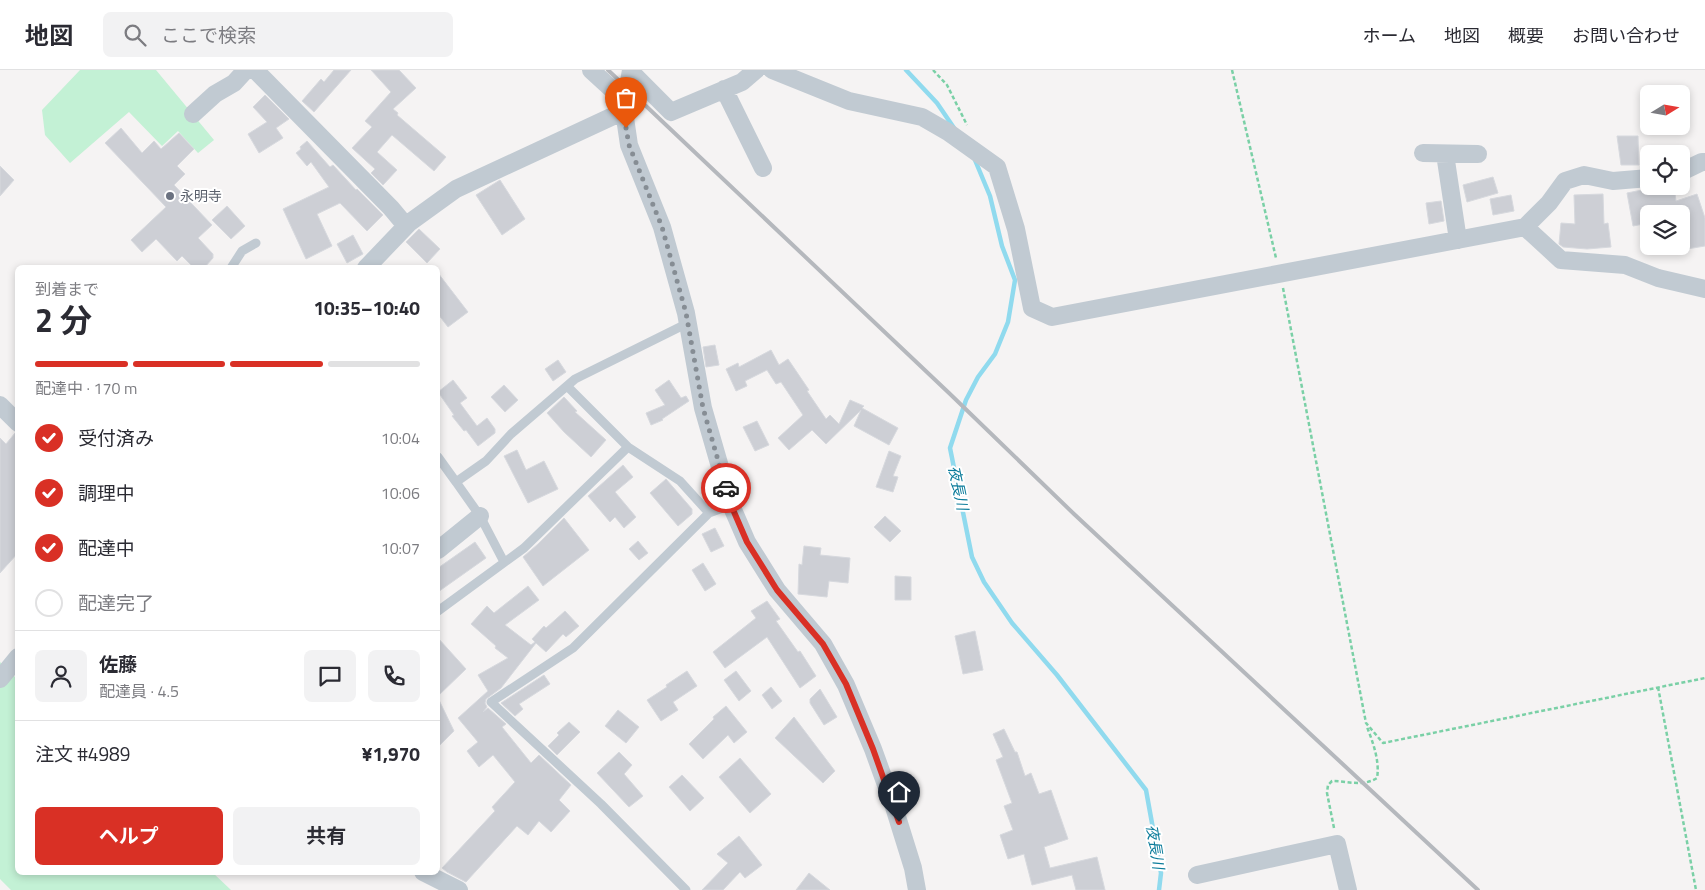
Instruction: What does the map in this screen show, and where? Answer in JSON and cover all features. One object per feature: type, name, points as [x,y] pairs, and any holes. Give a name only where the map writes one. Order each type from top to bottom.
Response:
[{"type":"street","points":[[193,114],[216,94],[234,83],[249,70]]},
{"type":"street","points":[[255,70],[391,208],[406,226]]},
{"type":"street","points":[[591,70],[625,107]]},
{"type":"street","points":[[635,71],[671,112],[742,82],[756,70]]},
{"type":"street","points":[[772,70],[849,101],[922,117],[962,133],[978,155],[997,167],[1016,229],[1032,308],[1052,317],[1525,227],[1549,203],[1565,181],[1584,175],[1613,182],[1640,179]]},
{"type":"street","points":[[635,71],[625,107],[629,145],[662,227],[688,323],[703,408],[731,505],[747,542],[777,590],[823,644],[846,684],[873,749],[894,807],[913,868],[917,890]]},
{"type":"street","points":[[724,89],[763,168]]},
{"type":"street","points":[[369,265],[406,226],[456,189],[625,107]]},
{"type":"street","points":[[1424,153],[1478,154]]},
{"type":"street","points":[[1445,154],[1458,240]]},
{"type":"street","points":[[1690,168],[1705,162]]},
{"type":"street","points":[[1525,227],[1561,260],[1625,265],[1658,278],[1705,289]]},
{"type":"street","points":[[0,405],[15,420]]},
{"type":"street","points":[[440,548],[480,516]]},
{"type":"street","points":[[0,678],[15,660]]},
{"type":"street","points":[[1197,875],[1337,844],[1348,890]]},
{"type":"street","points":[[429,875],[459,890]]},
{"type":"lane","points":[[232,265],[242,251],[256,243]]},
{"type":"lane","points":[[456,482],[486,461],[512,434],[576,379],[688,323]]},
{"type":"lane","points":[[567,386],[628,447],[680,481],[709,513]]},
{"type":"lane","points":[[440,610],[524,548],[628,447]]},
{"type":"lane","points":[[440,460],[480,516],[504,562]]},
{"type":"lane","points":[[686,890],[601,804],[491,702],[573,648],[709,513],[731,505]]},
{"type":"path","points":[[933,70],[947,85],[962,133]]},
{"type":"path","points":[[1232,70],[1280,274],[1366,723],[1377,762],[1377,778],[1371,782],[1355,784],[1332,782],[1328,786],[1327,793],[1337,844]]},
{"type":"path","points":[[1366,723],[1383,743],[1705,678]]},
{"type":"path","points":[[1658,687],[1696,890]]},
{"type":"green space","points":[[80,70],[156,70],[214,140],[198,153],[178,131],[162,146],[129,112],[70,163],[45,135],[42,110]]},
{"type":"green space","points":[[0,662],[15,677],[15,875],[215,875],[231,890],[11,890],[0,879]]},
{"type":"building","points":[[334,70],[351,70],[314,112],[302,101],[321,79],[324,82]]},
{"type":"building","points":[[371,70],[399,70],[416,88],[393,109],[398,113],[397,115],[446,157],[434,171],[392,135],[377,152],[397,170],[383,185],[371,173],[375,169],[352,148],[372,127],[365,121],[391,92]]},
{"type":"building","points":[[265,95],[289,119],[276,128],[283,138],[259,153],[248,134],[267,122],[253,107]]},
{"type":"building","name":"永明寺","points":[[121,128],[142,153],[154,141],[161,149],[179,133],[194,149],[177,166],[185,174],[174,185],[212,225],[198,238],[213,254],[213,258],[207,265],[191,265],[182,256],[177,261],[156,239],[142,252],[131,240],[166,207],[105,143]]},
{"type":"building","points":[[1617,136],[1638,136],[1639,165],[1621,165]]},
{"type":"building","points":[[307,141],[330,167],[333,165],[383,215],[367,231],[340,203],[317,214],[332,246],[306,259],[283,209],[329,187],[311,162],[307,166],[296,153]]},
{"type":"building","points":[[0,166],[14,180],[0,196]]},
{"type":"building","points":[[1493,177],[1498,193],[1467,202],[1463,185]]},
{"type":"building","points":[[500,180],[525,219],[502,235],[476,195]]},
{"type":"building","points":[[1640,190],[1640,195],[1675,195],[1676,201],[1697,194],[1705,218],[1705,246],[1690,248],[1690,205],[1640,205],[1640,225],[1633,226],[1627,193]]},
{"type":"building","points":[[1603,194],[1604,224],[1608,223],[1611,247],[1587,249],[1563,247],[1559,244],[1561,223],[1575,224],[1574,195]]},
{"type":"building","points":[[1511,195],[1514,211],[1493,215],[1490,199]]},
{"type":"building","points":[[1441,201],[1444,221],[1429,224],[1426,203]]},
{"type":"building","points":[[227,206],[245,226],[231,239],[212,220]]},
{"type":"building","points":[[419,229],[440,249],[427,263],[406,242]]},
{"type":"building","points":[[353,235],[363,254],[347,263],[337,244]]},
{"type":"building","points":[[440,276],[468,312],[448,327],[440,317]]},
{"type":"building","points":[[715,345],[719,365],[706,367],[703,347]]},
{"type":"building","points":[[771,350],[779,365],[788,359],[826,419],[830,415],[839,424],[850,400],[864,406],[862,408],[898,428],[889,445],[854,426],[861,410],[826,444],[812,430],[789,450],[778,438],[803,415],[781,382],[776,384],[767,370],[745,381],[747,386],[736,391],[726,369],[738,363],[739,367]]},
{"type":"building","points":[[558,360],[566,372],[553,381],[545,369]]},
{"type":"building","points":[[453,380],[467,398],[460,403],[477,426],[487,418],[495,429],[495,433],[478,446],[452,416],[454,415],[440,395],[440,390]]},
{"type":"building","points":[[669,380],[681,398],[686,396],[689,401],[663,420],[651,425],[646,413],[665,405],[655,390]]},
{"type":"building","points":[[504,385],[518,400],[505,412],[491,397]]},
{"type":"building","points":[[564,397],[577,411],[575,412],[606,440],[591,457],[547,413]]},
{"type":"building","points":[[757,421],[769,445],[755,451],[743,427]]},
{"type":"building","points":[[15,433],[15,556],[0,573],[0,438],[6,444]]},
{"type":"building","points":[[517,450],[526,470],[544,461],[558,489],[528,503],[504,456]]},
{"type":"building","points":[[889,451],[901,456],[893,476],[898,477],[893,492],[876,487]]},
{"type":"building","points":[[623,465],[633,477],[615,492],[636,517],[624,528],[615,517],[610,522],[588,496]]},
{"type":"building","points":[[666,479],[692,509],[692,514],[678,526],[650,493]]},
{"type":"building","points":[[885,516],[901,531],[890,542],[874,527]]},
{"type":"building","points":[[564,518],[589,550],[543,586],[523,557]]},
{"type":"building","points":[[715,528],[724,546],[711,552],[702,534]]},
{"type":"building","points":[[638,541],[648,553],[639,560],[629,549]]},
{"type":"building","points":[[475,542],[486,558],[440,591],[440,567]]},
{"type":"building","points":[[804,546],[821,548],[820,555],[850,558],[848,583],[829,581],[827,597],[798,594],[799,564],[802,565]]},
{"type":"building","points":[[703,563],[716,584],[705,591],[692,570]]},
{"type":"building","points":[[895,576],[911,577],[911,600],[895,600]]},
{"type":"building","points":[[528,586],[539,600],[505,625],[531,645],[535,642],[532,639],[544,626],[546,628],[565,611],[579,626],[566,637],[563,634],[546,652],[536,643],[501,688],[486,699],[487,707],[483,712],[488,708],[506,724],[502,727],[531,763],[539,755],[571,785],[559,800],[570,811],[551,832],[539,821],[528,835],[517,826],[466,882],[442,868],[495,811],[492,807],[515,782],[493,755],[479,767],[467,751],[478,742],[458,718],[488,691],[478,675],[508,658],[471,624],[487,606],[494,613]]},
{"type":"building","points":[[767,601],[780,619],[776,621],[798,652],[800,651],[816,676],[800,688],[767,637],[725,668],[713,652],[756,618],[751,611]]},
{"type":"building","points":[[975,631],[983,670],[963,674],[955,636]]},
{"type":"building","points":[[440,640],[466,669],[440,694]]},
{"type":"building","points":[[687,671],[697,686],[673,702],[678,710],[661,721],[647,700]]},
{"type":"building","points":[[736,671],[751,691],[739,701],[724,680]]},
{"type":"building","points":[[544,675],[550,684],[519,704],[523,709],[515,716],[501,703]]},
{"type":"building","points":[[771,687],[782,701],[772,709],[762,695]]},
{"type":"building","points":[[820,689],[837,717],[824,725],[810,703],[810,699]]},
{"type":"building","points":[[440,702],[454,731],[440,745]]},
{"type":"building","points":[[726,706],[747,732],[734,743],[728,735],[703,759],[689,744],[714,719],[713,717]]},
{"type":"building","points":[[618,710],[639,727],[626,743],[605,726]]},
{"type":"building","points":[[794,717],[835,771],[823,783],[775,738]]},
{"type":"building","points":[[569,722],[580,732],[557,755],[548,746],[559,735],[557,733]]},
{"type":"building","points":[[1004,729],[1015,752],[1017,752],[1025,776],[1031,773],[1039,794],[1051,790],[1068,839],[1044,847],[1050,868],[1097,857],[1105,890],[1076,890],[1072,875],[1032,885],[1024,854],[1008,859],[1000,835],[1013,830],[1004,806],[1012,803],[996,760],[1003,757],[993,734]]},
{"type":"building","points":[[619,752],[632,765],[624,774],[643,796],[629,807],[597,773]]},
{"type":"building","points":[[740,758],[771,794],[750,813],[719,777]]},
{"type":"building","points":[[682,775],[704,798],[690,811],[669,787]]},
{"type":"building","points":[[739,836],[762,865],[745,878],[740,872],[723,890],[702,890],[728,863],[717,854]]},
{"type":"building","points":[[809,873],[830,890],[796,890]]},
{"type":"waterway","name":"夜長川","points":[[906,70],[937,103],[954,128]]},
{"type":"waterway","name":"夜長川","points":[[975,160],[990,196],[1002,246],[1015,280],[1008,322],[995,354],[978,377],[966,400],[950,448],[972,557],[984,582],[1012,623],[1057,675],[1146,790],[1161,873],[1159,890]]},
{"type":"railway","points":[[608,70],[1074,514],[1478,890]]},
{"type":"way so far","points":[[626,128],[629,145],[662,227],[686,313],[703,408],[726,488]]},
{"type":"place","name":"永明寺","points":[[170,196]]},
{"type":"route","points":[[726,488],[731,505],[747,542],[777,590],[823,644],[846,684],[873,749],[899,822]]}]
